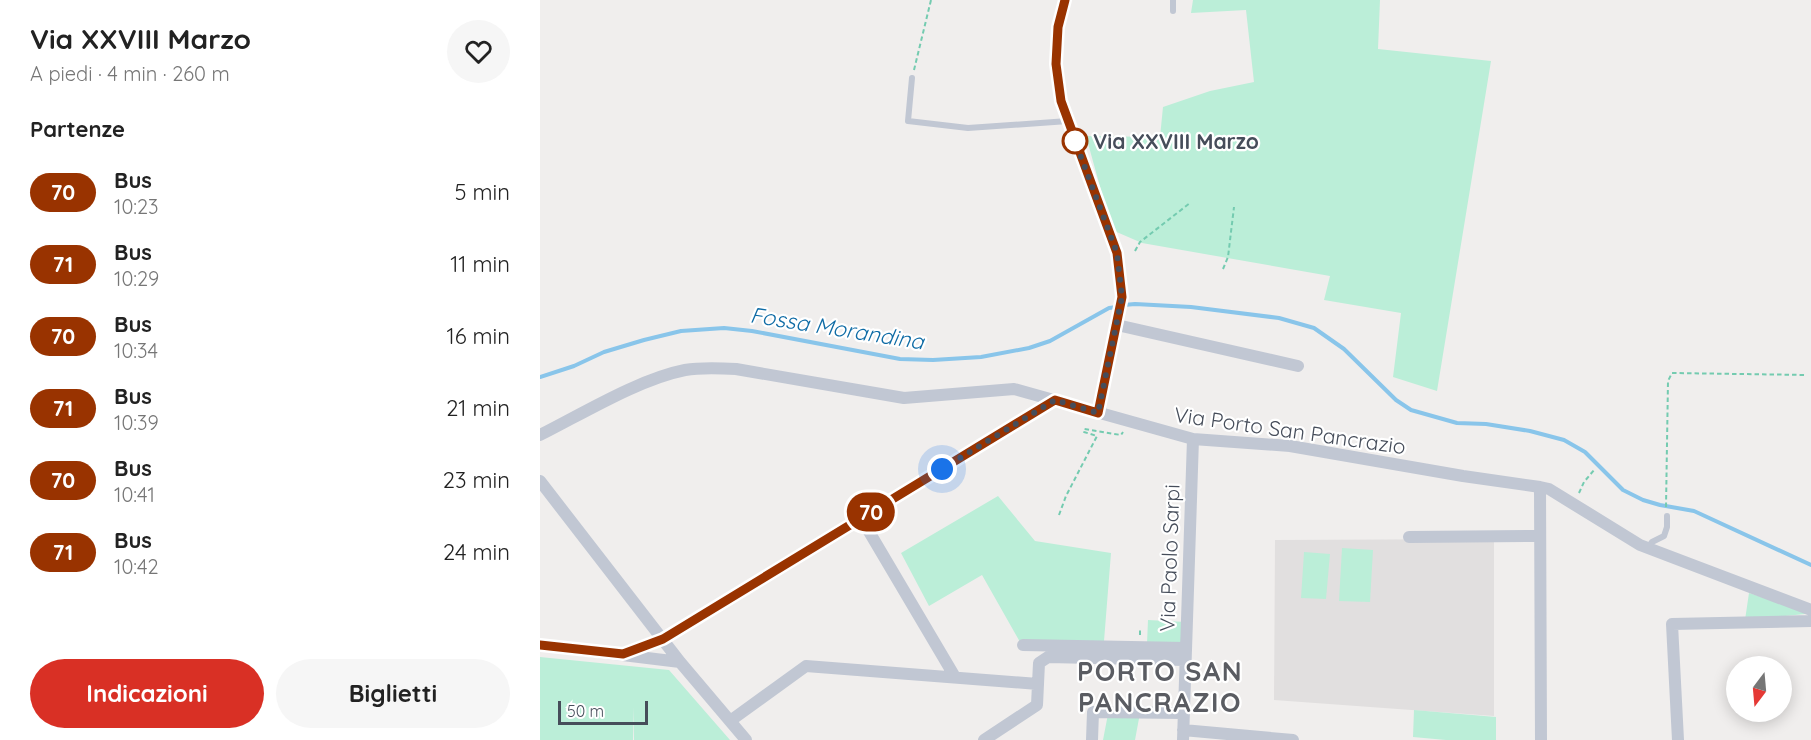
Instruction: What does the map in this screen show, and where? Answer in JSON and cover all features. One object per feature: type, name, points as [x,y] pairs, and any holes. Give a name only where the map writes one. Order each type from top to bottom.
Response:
[{"type":"street","points":[[1065,0],[1058,27],[1056,64],[1061,101],[1117,253],[1122,297],[1098,413]]},
{"type":"street","points":[[1117,325],[1298,366]]},
{"type":"street","points":[[540,435],[658,378],[684,370],[709,368],[736,369],[904,398],[1014,389],[1042,402]]},
{"type":"street","name":"Via Porto San Pancrazio","points":[[1042,402],[1055,400],[1193,439],[1290,446],[1549,489],[1648,548],[1811,610]]},
{"type":"street","points":[[623,654],[663,639],[861,518],[1042,402]]},
{"type":"street","name":"Via Paolo Sarpi","points":[[1183,735],[1193,439]]},
{"type":"street","points":[[540,482],[680,662],[746,740]]},
{"type":"street","points":[[1540,487],[1540,740]]},
{"type":"street","points":[[861,518],[955,677]]},
{"type":"street","points":[[1409,537],[1540,536]]},
{"type":"street","points":[[1678,740],[1672,624],[1811,621]]},
{"type":"street","points":[[540,645],[680,662]]},
{"type":"street","points":[[1023,645],[1185,654]]},
{"type":"street","points":[[984,740],[1037,705],[1040,663],[1048,657],[1185,654]]},
{"type":"street","points":[[730,721],[806,666],[1038,684]]},
{"type":"street","points":[[1092,740],[1093,712],[1184,713]]},
{"type":"street","points":[[1183,735],[1293,740]]},
{"type":"lane","points":[[1173,0],[1173,11]]},
{"type":"lane","points":[[912,78],[908,121],[968,128],[1068,121]]},
{"type":"lane","points":[[1648,548],[1652,542],[1664,536],[1667,516]]},
{"type":"path","points":[[912,78],[931,0]]},
{"type":"path","points":[[1135,251],[1140,242],[1190,203]]},
{"type":"path","points":[[1223,269],[1228,257],[1234,207]]},
{"type":"path","points":[[1667,516],[1665,489],[1668,381],[1672,373],[1807,375]]},
{"type":"path","points":[[1059,515],[1076,475],[1097,436],[1084,432],[1084,429],[1121,435],[1127,421]]},
{"type":"path","points":[[1577,497],[1584,482],[1594,470]]},
{"type":"shaded area","points":[[1494,539],[1494,716],[1274,700],[1275,540]]},
{"type":"green space","points":[[1193,0],[1380,0],[1378,49],[1491,61],[1437,391],[1393,377],[1401,313],[1324,300],[1330,276],[1142,243],[1112,230],[1086,136],[1160,137],[1163,107],[1210,91],[1254,82],[1246,10],[1191,13]]},
{"type":"green space","points":[[998,496],[1035,541],[1111,553],[1104,641],[1020,642],[982,575],[929,606],[901,553]]},
{"type":"green space","points":[[1342,548],[1373,550],[1370,602],[1339,601]]},
{"type":"green space","points":[[1304,552],[1330,554],[1326,599],[1301,598]]},
{"type":"green space","points":[[1749,593],[1805,611],[1805,614],[1745,620]]},
{"type":"green space","points":[[1148,620],[1186,622],[1185,645],[1147,644]]},
{"type":"green space","points":[[540,657],[669,670],[730,740],[634,740],[634,707],[633,740],[540,740]]},
{"type":"green space","points":[[1414,710],[1496,717],[1496,740],[1446,740],[1413,737]]},
{"type":"green space","points":[[1140,713],[1135,740],[1103,740],[1108,714]]},
{"type":"waterway","name":"Fossa Morandina","points":[[1124,305],[1191,307],[1279,318],[1314,328],[1344,349],[1396,400],[1411,410],[1457,423],[1486,424],[1530,431],[1564,440],[1585,452],[1623,490],[1643,500],[1694,511],[1811,565]]},
{"type":"waterway","name":"Fossa Morandina","points":[[540,377],[574,366],[604,352],[644,340],[681,331],[724,328],[752,331],[900,359],[933,360],[981,357],[1029,348],[1050,341],[1109,308],[1117,307]]},
{"type":"bus line","name":"70","points":[[540,645],[623,654],[663,639],[1055,400],[1098,413],[1122,297],[1117,253],[1061,101],[1056,64],[1058,27],[1065,0]]},
{"type":"place","name":"Via XXVIII Marzo","points":[[1075,141]]},
{"type":"district","name":"PORTO SAN PANCRAZIO","points":[[1160,686]]},
{"type":"route","points":[[942,469],[1055,400],[1098,413],[1122,297],[1117,253],[1075,141]]}]
